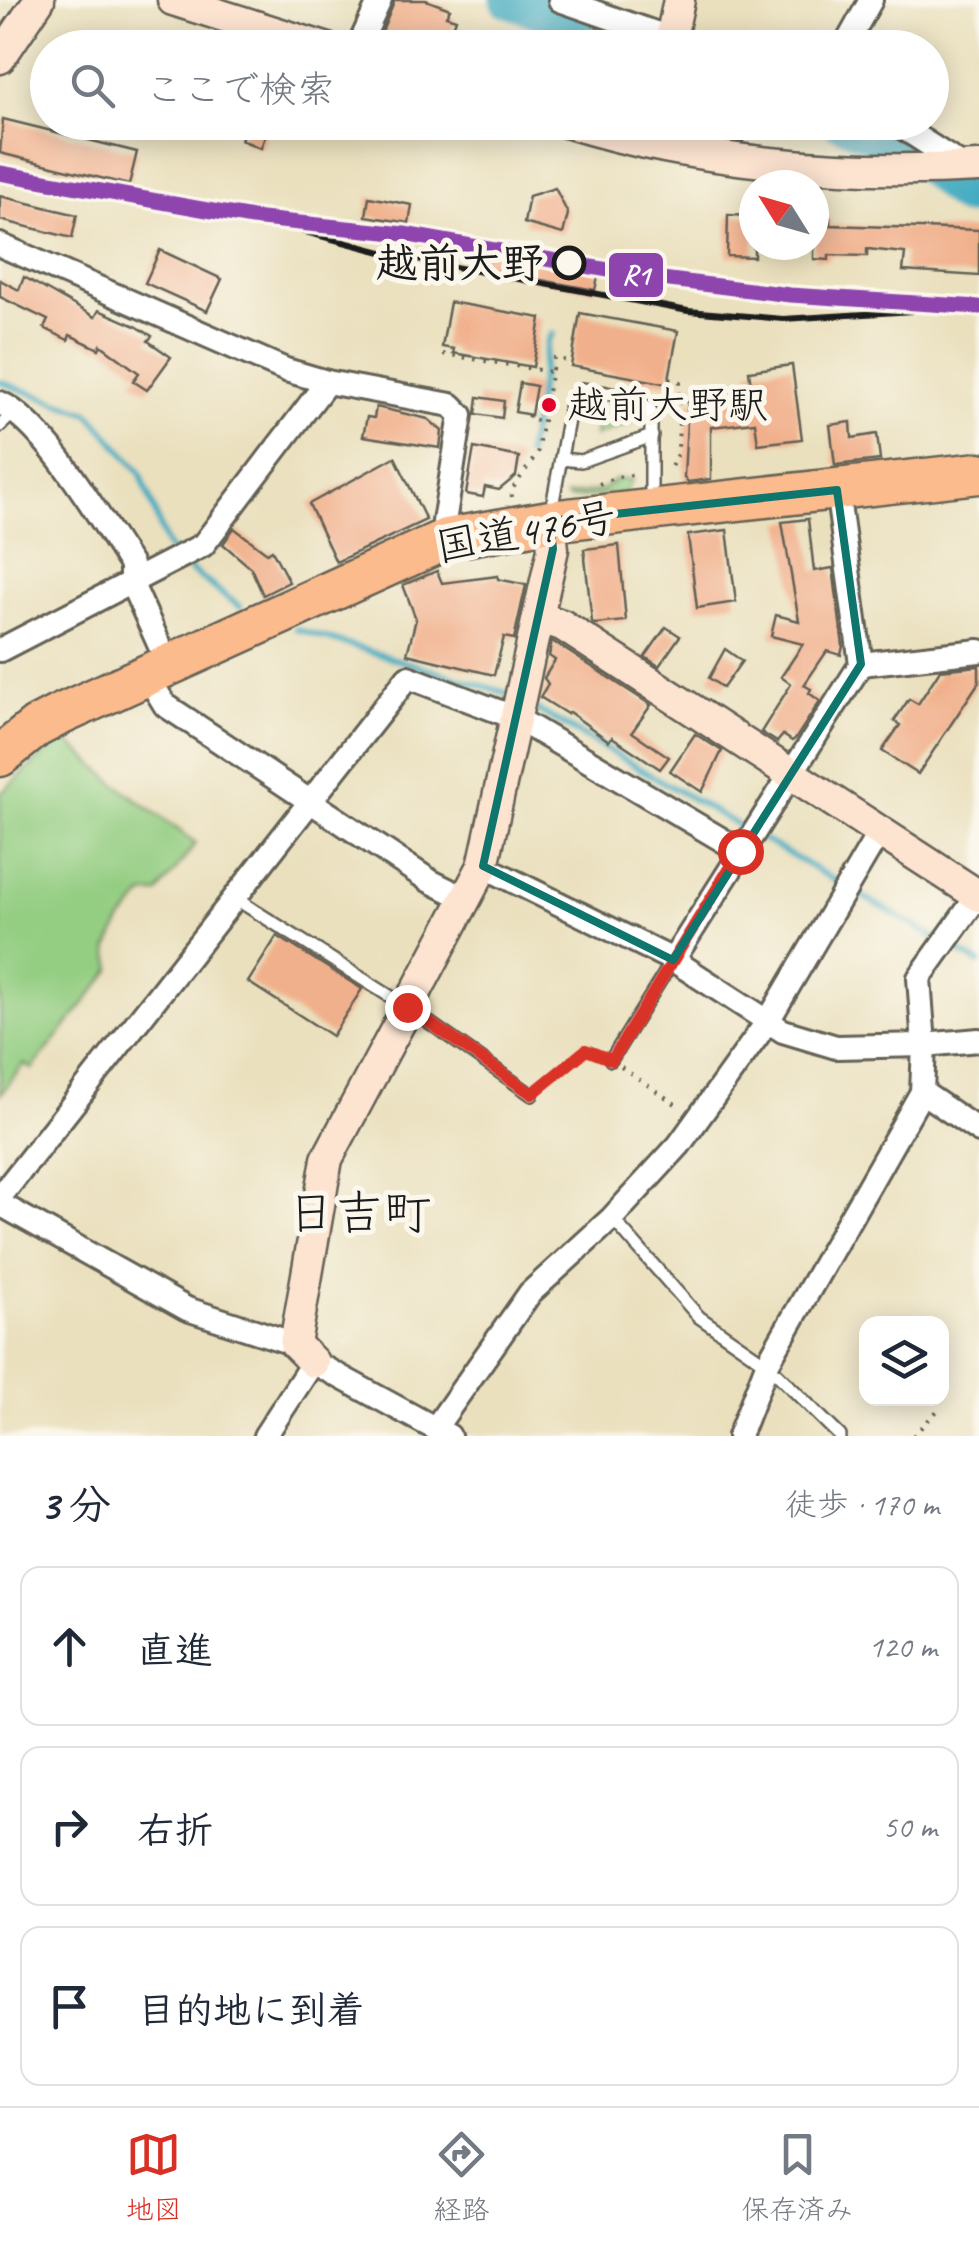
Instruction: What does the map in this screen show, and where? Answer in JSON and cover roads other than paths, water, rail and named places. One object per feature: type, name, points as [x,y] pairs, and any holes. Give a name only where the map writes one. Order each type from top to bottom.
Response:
[{"type":"highway","name":"国道476号","points":[[5,741],[446,538],[550,521],[642,493],[838,490],[979,474]]},
{"type":"street","points":[[0,58],[39,0]]},
{"type":"street","points":[[173,0],[268,30]]},
{"type":"street","points":[[366,30],[380,0]]},
{"type":"street","points":[[560,0],[638,30]]},
{"type":"street","points":[[678,30],[679,0]]},
{"type":"street","points":[[854,30],[871,0]]},
{"type":"street","points":[[681,140],[794,163],[903,170],[963,167]]},
{"type":"street","points":[[922,140],[963,167]]},
{"type":"street","points":[[0,245],[286,370],[450,405],[462,415],[444,522],[446,538]]},
{"type":"street","points":[[0,650],[203,546],[328,382]]},
{"type":"street","points":[[5,413],[70,474],[131,565],[131,582],[166,705],[430,881],[464,898]]},
{"type":"street","points":[[673,960],[861,664],[838,490]]},
{"type":"street","points":[[265,1436],[304,1353],[327,1159],[483,866],[553,549],[550,521]]},
{"type":"street","points":[[538,617],[562,625],[979,895],[919,978],[924,1045],[922,1092],[767,1364],[739,1436]]},
{"type":"street","points":[[861,664],[979,651]]},
{"type":"street","points":[[740,851],[519,706],[408,677],[0,1200],[188,1308],[304,1353],[442,1431],[530,1293],[612,1218],[679,1144],[768,1021],[880,831]]},
{"type":"street","points":[[483,866],[673,960],[783,1031],[836,1047],[979,1040]]},
{"type":"street","points":[[922,1092],[979,1131]]},
{"type":"lane","points":[[550,521],[572,398],[582,390],[637,398],[650,410],[652,436],[642,493]]},
{"type":"lane","points":[[561,459],[581,461],[652,436]]},
{"type":"lane","points":[[236,899],[407,1007],[532,1094]]},
{"type":"lane","points":[[612,1060],[673,960]]},
{"type":"lane","points":[[612,1218],[699,1317],[767,1364],[840,1436]]},
{"type":"waterway","points":[[508,0],[590,30]]},
{"type":"waterway","points":[[884,140],[907,149],[964,198],[979,197]]},
{"type":"waterway","points":[[527,455],[548,340],[553,334]]},
{"type":"waterway","points":[[0,382],[89,413],[140,472],[167,546],[192,571],[240,607]]},
{"type":"waterway","points":[[296,629],[510,694]]},
{"type":"waterway","points":[[529,705],[748,831]]},
{"type":"waterway","points":[[759,837],[939,940]]},
{"type":"waterway","points":[[950,947],[979,963]]},
{"type":"railway","points":[[252,218],[397,256],[688,311],[783,319],[979,307]]},
{"type":"place","name":"越前大野","points":[[569,263]]},
{"type":"place","name":"越前大野駅","points":[[549,405]]},
{"type":"district","name":"日吉町","points":[[359,1213]]}]
